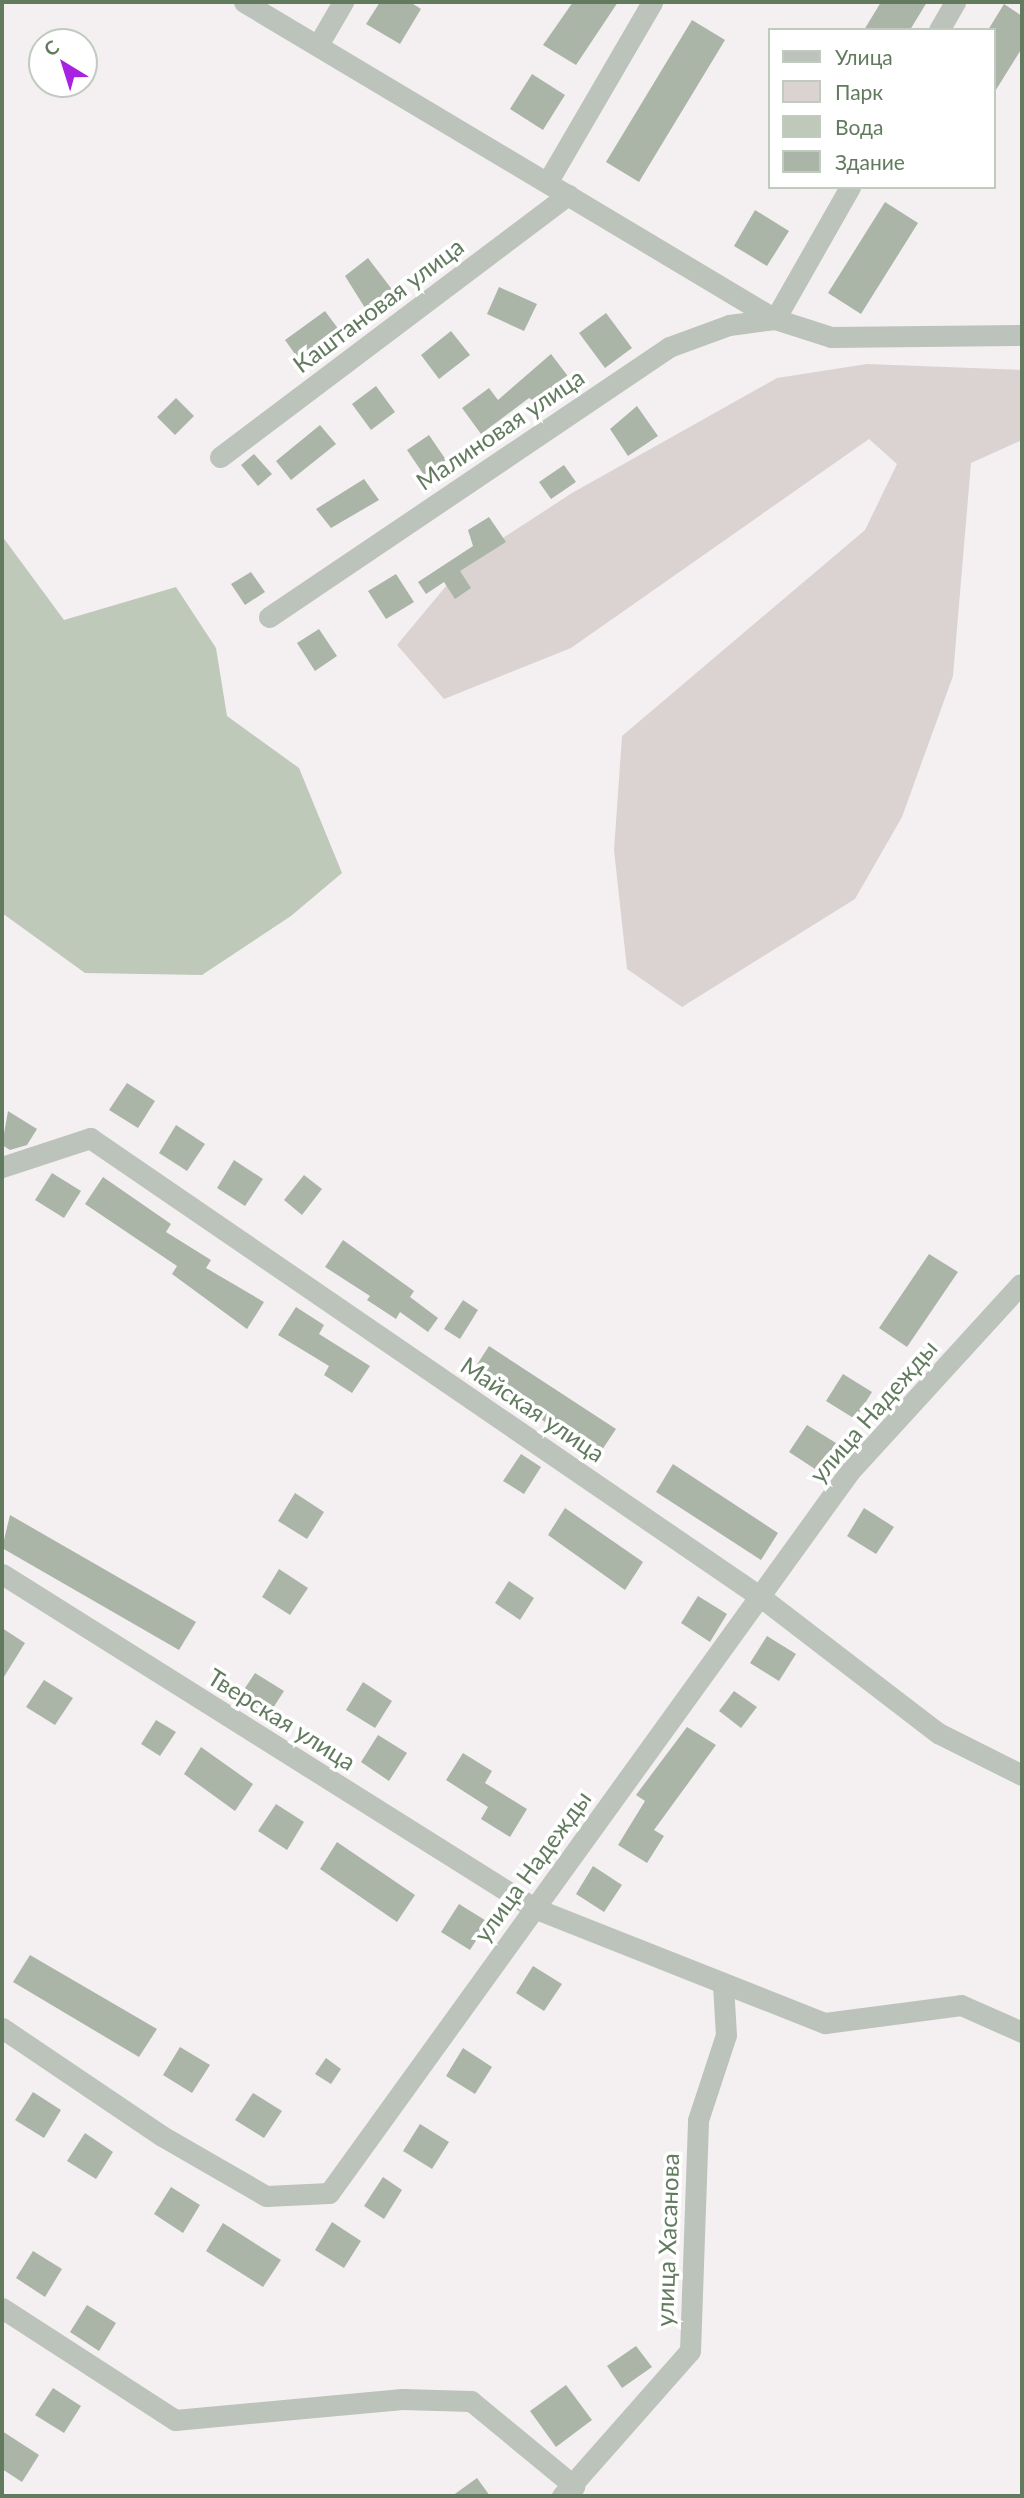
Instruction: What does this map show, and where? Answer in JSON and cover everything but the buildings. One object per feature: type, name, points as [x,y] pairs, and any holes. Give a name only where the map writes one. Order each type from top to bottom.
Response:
[{"type":"street","points":[[244,2],[548,181],[775,319],[831,337],[1022,335]]},
{"type":"street","points":[[318,45],[343,2]]},
{"type":"street","points":[[548,181],[652,2]]},
{"type":"street","points":[[940,28],[955,2]]},
{"type":"street","points":[[775,319],[849,189]]},
{"type":"street","name":"Каштановая улица","points":[[220,457],[568,195]]},
{"type":"street","name":"Малиновая улица","points":[[269,617],[669,346],[729,325],[775,319]]},
{"type":"street","name":"Майская улица","points":[[2,1167],[90,1138],[762,1598],[938,1733],[1022,1775]]},
{"type":"street","name":"улица Надежды","points":[[2,2028],[162,2136],[266,2196],[328,2193],[762,1598],[850,1471],[1021,1283]]},
{"type":"street","name":"Тверская улица","points":[[2,1574],[534,1908],[825,2022],[961,2005],[1022,2032]]},
{"type":"street","name":"улица Хасанова","points":[[568,2491],[690,2351],[698,2120],[726,2035],[723,1984]]},
{"type":"street","points":[[2,2308],[176,2420],[402,2399],[471,2402],[568,2491]]},
{"type":"green space","points":[[867,364],[1022,370],[1022,440],[971,463],[953,676],[902,817],[855,899],[682,1007],[627,969],[614,850],[622,736],[865,530],[897,464],[869,439],[571,648],[444,699],[397,645],[466,562],[572,493],[777,378]]},
{"type":"water","points":[[2,536],[64,620],[176,587],[216,648],[227,716],[299,768],[342,873],[291,916],[202,975],[85,973],[2,913]]}]
